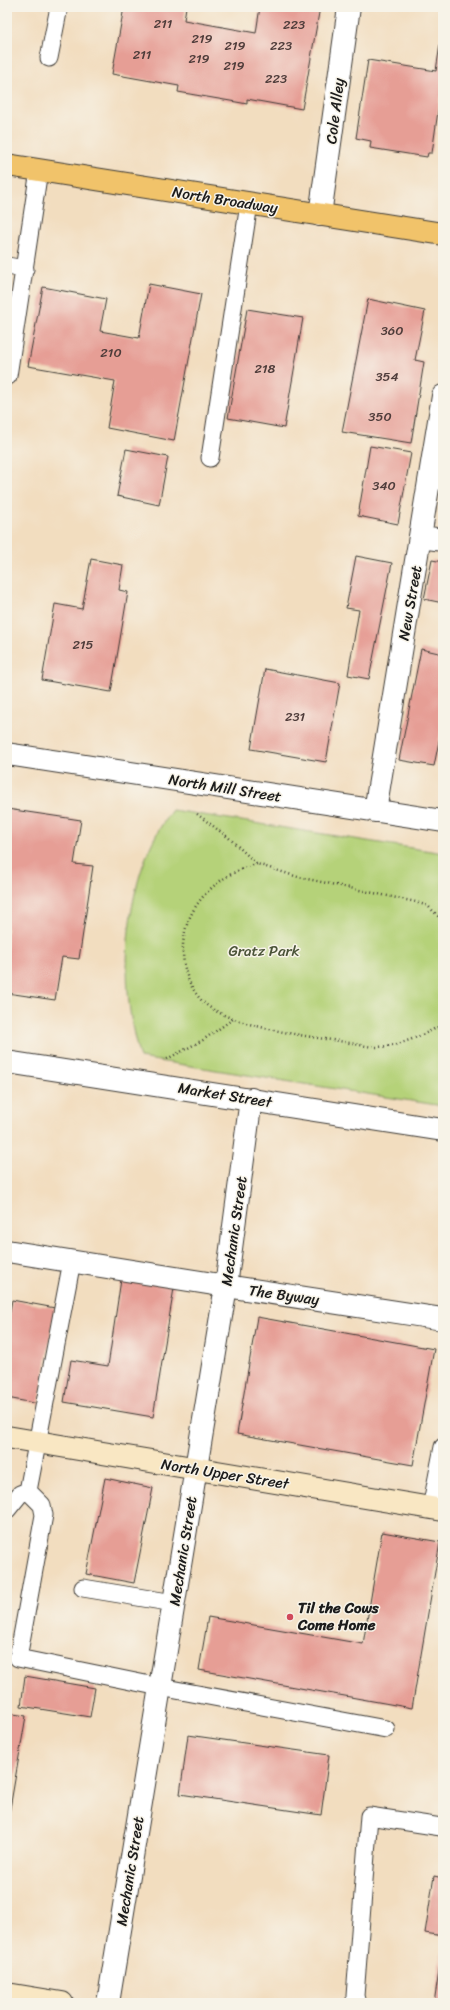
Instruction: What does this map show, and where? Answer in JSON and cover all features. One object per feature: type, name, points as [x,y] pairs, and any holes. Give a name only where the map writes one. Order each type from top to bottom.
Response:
[{"type":"main road","name":"North Broadway","points":[[7,165],[443,234]]},
{"type":"main road","name":"North Upper Street","points":[[7,1437],[437,1509]]},
{"type":"main road","points":[[7,1994],[62,2003]]},
{"type":"street","name":"Cole Alley","points":[[320,215],[348,7]]},
{"type":"street","name":"New Street","points":[[375,811],[443,396]]},
{"type":"street","points":[[421,537],[443,540]]},
{"type":"street","name":"North Mill Street","points":[[7,754],[443,822]]},
{"type":"street","name":"Market Street","points":[[7,1062],[443,1130]]},
{"type":"street","name":"Mechanic Street","points":[[108,2003],[226,1286],[251,1099]]},
{"type":"street","name":"The Byway","points":[[7,1251],[443,1319]]},
{"type":"lane","points":[[50,58],[59,7]]},
{"type":"lane","points":[[7,376],[25,269],[39,170]]},
{"type":"lane","points":[[210,458],[249,204]]},
{"type":"lane","points":[[7,266],[25,269]]},
{"type":"lane","points":[[28,1491],[72,1261]]},
{"type":"lane","points":[[437,1509],[443,1447]]},
{"type":"lane","points":[[7,1510],[20,1494],[28,1491]]},
{"type":"lane","points":[[28,1491],[42,1505],[44,1515],[13,1657],[160,1687],[386,1729]]},
{"type":"lane","points":[[83,1588],[174,1603]]},
{"type":"lane","points":[[357,2003],[355,1996],[369,1816],[441,1827]]},
{"type":"path","points":[[197,814],[230,838],[257,864],[298,877],[416,902],[428,906],[443,921]]},
{"type":"path","points":[[257,864],[234,872],[208,892],[193,909],[184,936],[182,949],[184,962],[192,988],[203,1002],[211,1008],[233,1019],[290,1034],[376,1047],[418,1038],[443,1024]]},
{"type":"path","points":[[166,1059],[203,1040],[233,1019]]},
{"type":"green space","name":"Gratz Park","points":[[172,810],[443,853],[443,1106],[140,1058],[128,997],[127,963],[129,930],[134,897],[143,865],[156,836]]},
{"type":"building","points":[[124,7],[186,7],[184,20],[256,33],[260,7],[320,7],[302,109],[247,99],[247,104],[178,92],[179,86],[112,74]]},
{"type":"building","points":[[442,31],[443,98],[440,97],[432,153],[428,153],[427,157],[370,148],[371,141],[356,138],[368,60],[436,71]]},
{"type":"building","points":[[149,284],[201,294],[174,441],[107,428],[115,381],[28,366],[43,287],[106,299],[100,331],[139,338]]},
{"type":"building","points":[[368,299],[425,311],[415,360],[424,362],[411,443],[342,432]]},
{"type":"building","points":[[247,309],[303,318],[284,428],[228,418]]},
{"type":"building","points":[[370,446],[411,453],[398,524],[358,516]]},
{"type":"building","points":[[126,449],[168,457],[159,505],[117,496]]},
{"type":"building","points":[[356,556],[392,563],[369,679],[348,675],[359,610],[346,608]]},
{"type":"building","points":[[91,559],[123,565],[119,590],[128,592],[111,692],[42,680],[55,604],[82,609]]},
{"type":"building","points":[[432,560],[443,562],[443,603],[424,599]]},
{"type":"building","points":[[421,649],[443,654],[443,721],[434,766],[399,760]]},
{"type":"building","points":[[265,669],[340,683],[326,762],[251,749]]},
{"type":"building","points":[[7,809],[81,820],[74,864],[93,866],[79,959],[62,957],[55,1000],[7,993]]},
{"type":"building","points":[[122,1273],[175,1282],[153,1417],[64,1402],[71,1360],[108,1366]]},
{"type":"building","points":[[12,1300],[55,1308],[39,1404],[7,1398],[7,1328]]},
{"type":"building","points":[[257,1317],[434,1349],[413,1465],[237,1434]]},
{"type":"building","points":[[105,1478],[153,1488],[134,1583],[86,1574]]},
{"type":"building","points":[[382,1532],[440,1542],[412,1708],[199,1670],[208,1617],[363,1644]]},
{"type":"building","points":[[25,1676],[95,1688],[90,1717],[21,1706]]},
{"type":"building","points":[[7,1713],[26,1716],[8,1820],[7,1820]]},
{"type":"building","points":[[188,1735],[329,1755],[321,1815],[180,1794]]},
{"type":"building","points":[[434,1876],[443,1878],[443,1936],[425,1933]]},
{"type":"building","points":[[442,1951],[443,2003],[434,2003]]},
{"type":"place","name":"Til the Cows Come Home","points":[[290,1617]]}]
